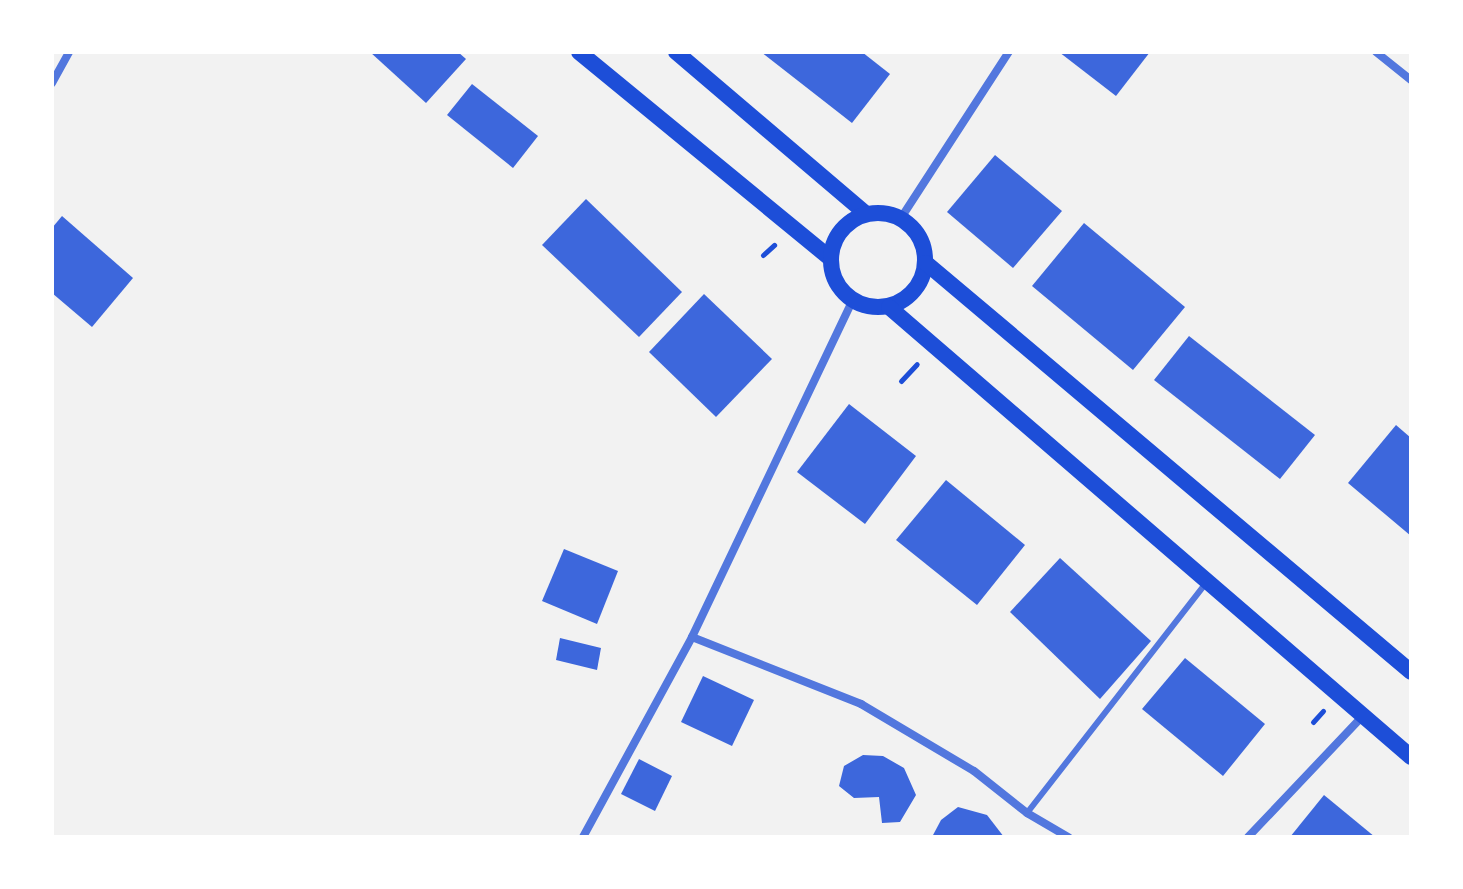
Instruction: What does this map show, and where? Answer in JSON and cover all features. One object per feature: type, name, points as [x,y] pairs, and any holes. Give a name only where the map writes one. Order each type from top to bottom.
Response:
[{"type":"main road","points":[[579,52],[830,258]]},
{"type":"main road","points":[[676,52],[865,213],[901,218],[921,237],[926,263],[915,292],[889,307]]},
{"type":"main road","points":[[865,213],[840,230],[830,258],[835,282],[852,301],[889,307],[1205,584],[1411,757]]},
{"type":"main road","points":[[926,263],[1411,672]]},
{"type":"street","points":[[52,83],[69,52]]},
{"type":"street","points":[[901,218],[1009,52]]},
{"type":"street","points":[[1376,52],[1411,80]]},
{"type":"street","points":[[583,837],[692,637],[852,301]]},
{"type":"street","points":[[692,637],[861,704],[974,771],[1027,813],[1068,837]]},
{"type":"street","points":[[1248,837],[1363,716]]},
{"type":"lane","points":[[1027,813],[1205,584]]},
{"type":"building","points":[[370,52],[458,52],[466,59],[426,103]]},
{"type":"building","points":[[761,52],[862,52],[890,74],[852,123]]},
{"type":"building","points":[[1059,52],[1150,52],[1116,96]]},
{"type":"building","points":[[472,84],[538,136],[513,168],[447,115]]},
{"type":"building","points":[[995,155],[1062,211],[1013,268],[947,212]]},
{"type":"building","points":[[586,199],[682,292],[639,337],[542,245]]},
{"type":"building","points":[[62,216],[133,278],[92,327],[52,293],[52,228]]},
{"type":"building","points":[[1084,223],[1185,307],[1133,370],[1032,286]]},
{"type":"building","points":[[704,294],[772,359],[716,417],[649,352]]},
{"type":"building","points":[[1189,336],[1315,435],[1280,479],[1154,380]]},
{"type":"building","points":[[849,404],[916,456],[865,524],[797,472]]},
{"type":"building","points":[[1396,425],[1411,438],[1411,536],[1348,483]]},
{"type":"building","points":[[946,480],[1025,545],[977,605],[896,540]]},
{"type":"building","points":[[564,549],[618,571],[597,624],[542,601]]},
{"type":"building","points":[[1060,558],[1151,641],[1100,699],[1010,612]]},
{"type":"building","points":[[560,638],[601,648],[597,670],[556,660]]},
{"type":"building","points":[[1185,658],[1265,724],[1223,776],[1142,709]]},
{"type":"building","points":[[703,676],[754,700],[732,746],[681,722]]},
{"type":"building","points":[[863,755],[883,756],[904,768],[916,795],[900,822],[882,823],[879,797],[854,798],[839,786],[844,766]]},
{"type":"building","points":[[639,759],[672,776],[655,811],[621,794]]},
{"type":"building","points":[[1324,795],[1375,837],[1290,837]]},
{"type":"building","points":[[958,807],[987,815],[1004,837],[932,837],[941,820]]}]
